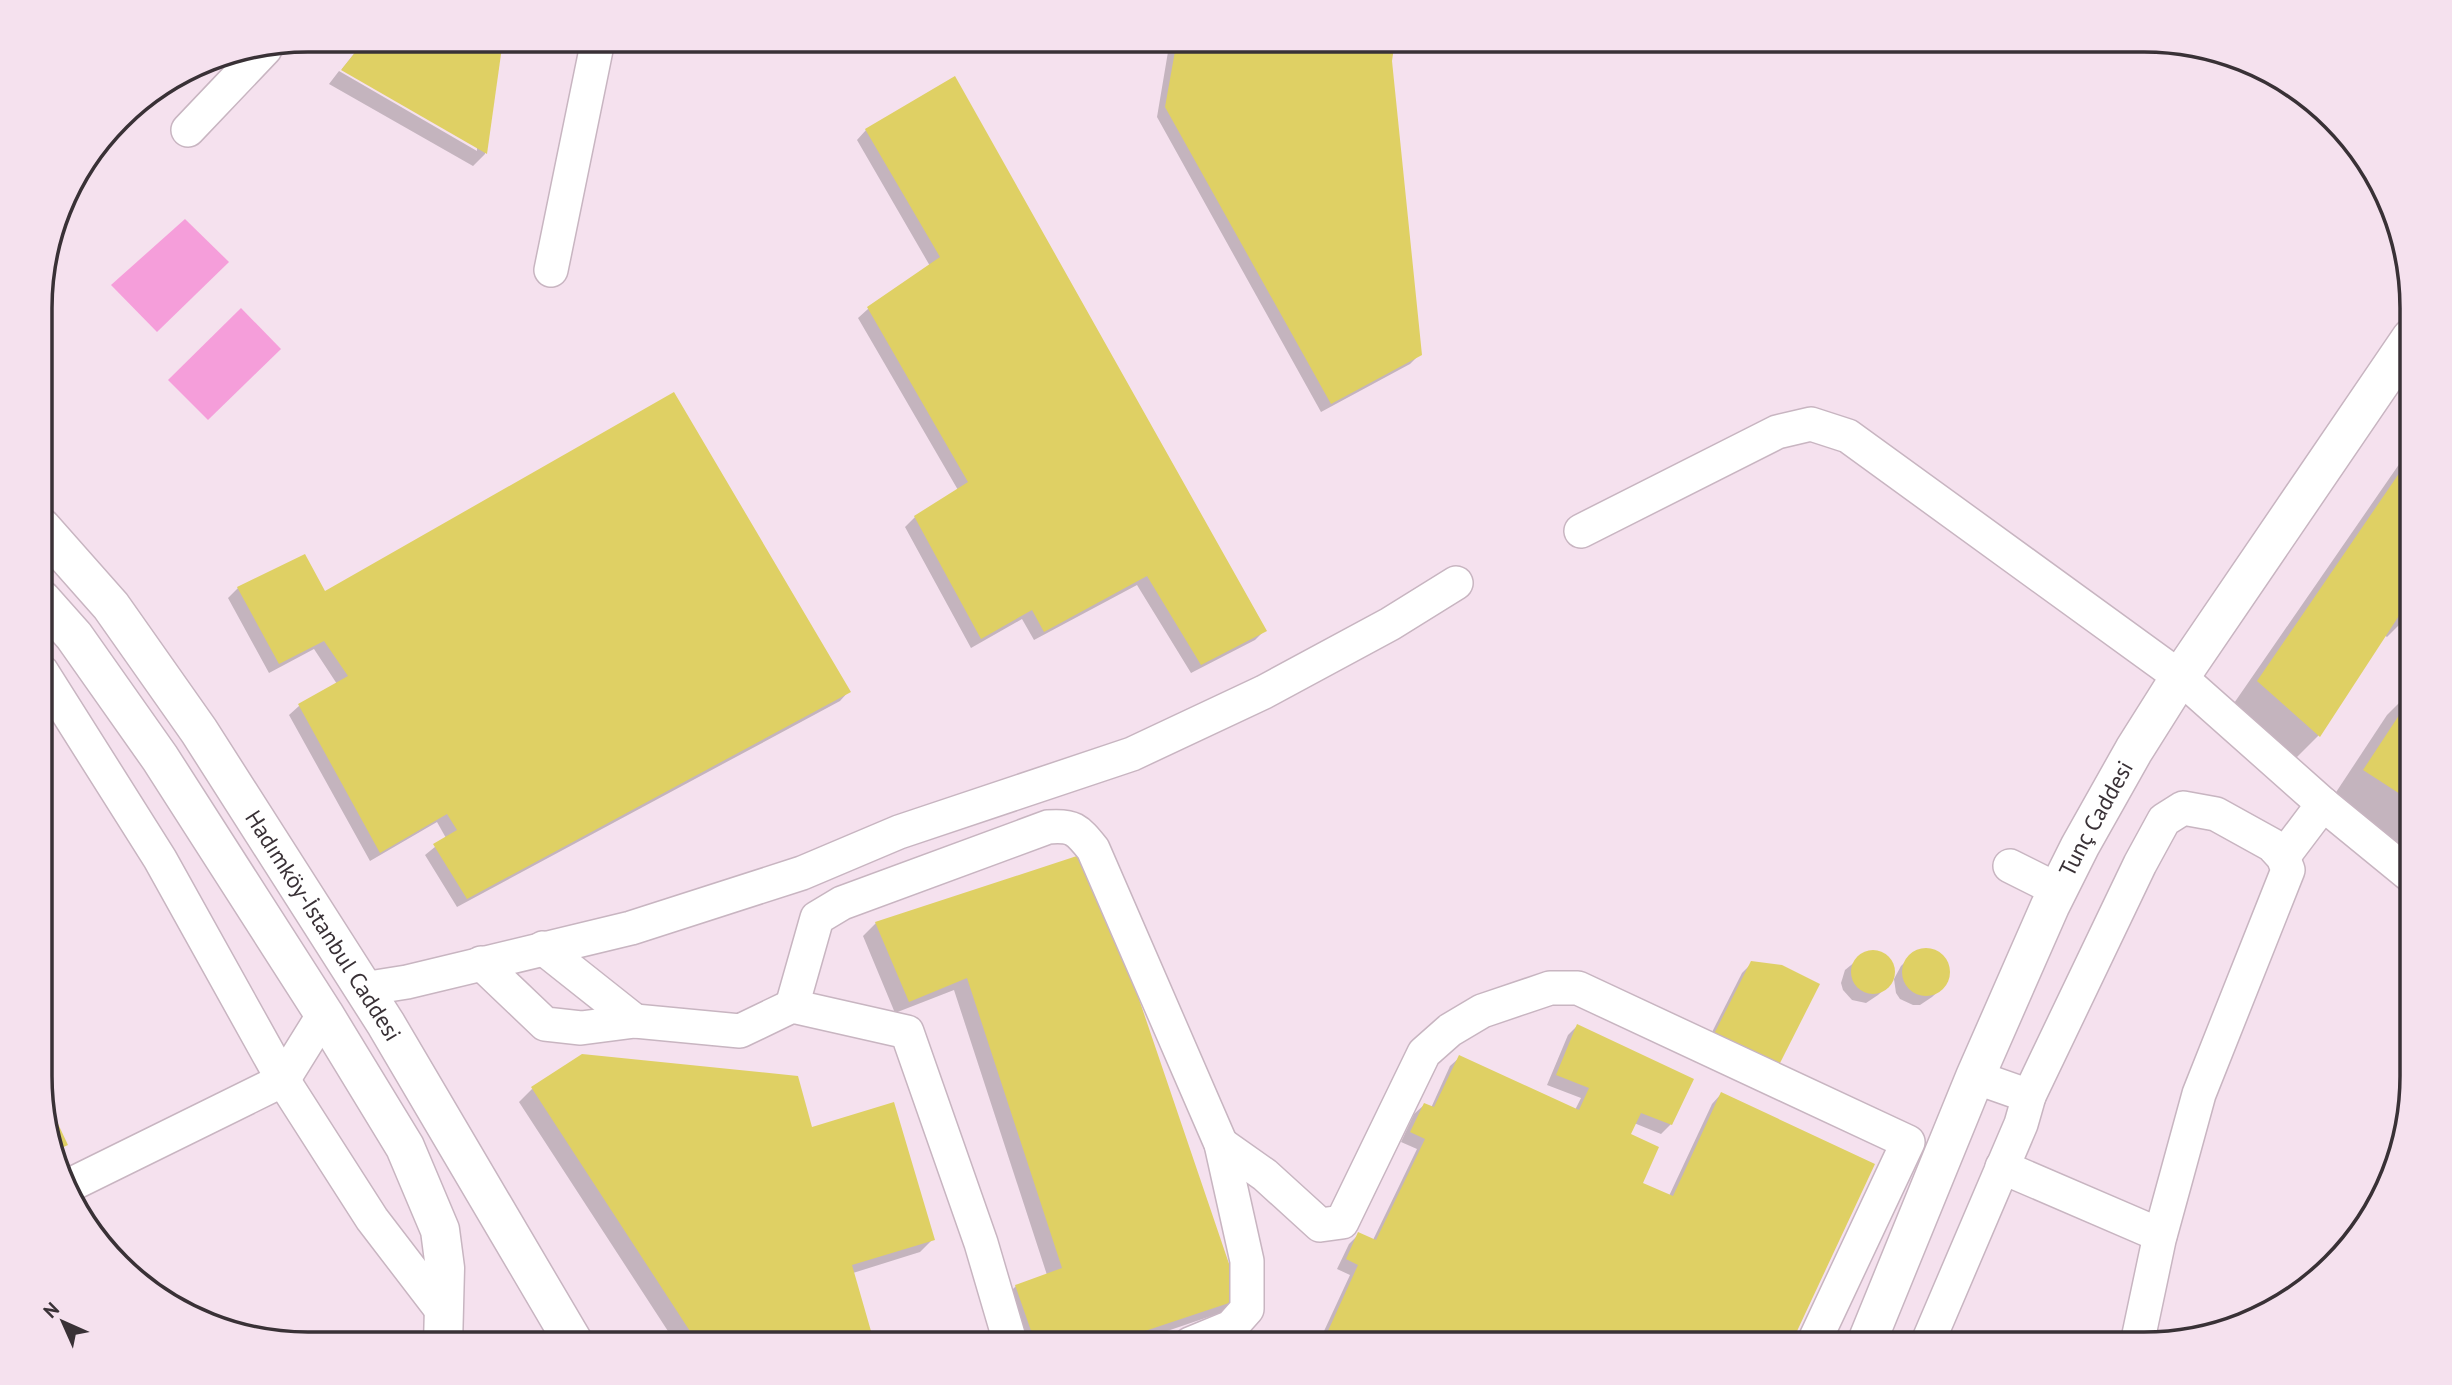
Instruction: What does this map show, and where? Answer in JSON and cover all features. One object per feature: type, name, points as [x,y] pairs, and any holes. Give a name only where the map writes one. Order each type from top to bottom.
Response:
[{"type":"main road","name":"Tunç Caddesi","points":[[1871,1332],[1975,1077],[2080,846],[2120,774],[2180,677],[2400,354]]},
{"type":"main road","name":"Hadımköy-İstanbul Caddesi","points":[[52,538],[111,606],[199,732],[363,989],[567,1332]]},
{"type":"main road","name":"Hadımköy-İstanbul Caddesi","points":[[52,610],[74,636],[160,758],[324,1014],[405,1147],[440,1230],[444,1268],[443,1329]]},
{"type":"main road","points":[[324,1014],[363,989]]},
{"type":"street","points":[[551,270],[596,52]]},
{"type":"street","points":[[188,130],[257,57]]},
{"type":"street","points":[[1581,531],[1777,432],[1811,424],[1848,436],[2180,677],[2323,804],[2400,867]]},
{"type":"street","points":[[363,989],[407,982],[631,928],[802,873],[900,832],[1132,754],[1264,692],[1390,624],[1456,583]]},
{"type":"street","points":[[52,686],[160,859],[283,1080],[443,1329]]},
{"type":"street","points":[[2283,857],[2323,804]]},
{"type":"street","points":[[1932,1332],[2021,1124],[2029,1096],[2140,864],[2164,820],[2183,808],[2216,814],[2272,845],[2283,857],[2288,870],[2199,1094],[2160,1235],[2140,1332]]},
{"type":"street","points":[[792,1006],[817,918],[842,903],[1048,827],[1068,825],[1081,833],[1093,849],[1221,1144],[1247,1261],[1247,1308],[1231,1327],[1219,1332]]},
{"type":"street","points":[[2010,866],[2058,890]]},
{"type":"street","points":[[543,948],[635,1021]]},
{"type":"street","points":[[481,964],[545,1024],[581,1028],[635,1021],[740,1031],[792,1006],[907,1032],[981,1243],[1007,1332]]},
{"type":"street","points":[[1221,1144],[1265,1175],[1320,1225],[1342,1222],[1424,1053],[1450,1030],[1482,1011],[1550,988],[1578,988],[1908,1142],[1819,1332]]},
{"type":"street","points":[[76,1183],[283,1080],[324,1014]]},
{"type":"street","points":[[1975,1077],[2029,1096]]},
{"type":"street","points":[[2002,1167],[2160,1235]]},
{"type":"shaded area","points":[[185,219],[229,262],[157,332],[111,285]]},
{"type":"shaded area","points":[[241,308],[281,349],[208,420],[168,380]]},
{"type":"building","points":[[355,52],[501,52],[487,154],[341,70]]},
{"type":"building","points":[[1175,52],[1393,52],[1392,61],[1422,355],[1331,404],[1165,107]]},
{"type":"building","points":[[955,76],[1267,631],[1201,665],[1147,576],[1044,632],[1032,610],[981,639],[914,516],[968,482],[867,307],[940,257],[865,129]]},
{"type":"building","points":[[674,392],[851,692],[467,899],[433,844],[457,830],[447,814],[380,853],[298,704],[348,676],[324,641],[279,664],[237,587],[305,554],[325,591]]},
{"type":"building","points":[[2400,472],[2400,614],[2320,737],[2257,681]]},
{"type":"building","points":[[2400,714],[2400,794],[2363,770]]},
{"type":"building","points":[[1089,852],[1241,1299],[1142,1332],[1031,1332],[1015,1285],[1062,1268],[967,978],[909,1002],[875,922]]},
{"type":"building","points":[[1926,948],[1943,955],[1950,972],[1943,989],[1926,996],[1909,989],[1902,972],[1909,955]]},
{"type":"building","points":[[1873,950],[1882,951],[1889,956],[1894,963],[1894,981],[1889,988],[1882,993],[1873,994],[1864,993],[1857,988],[1852,981],[1851,972],[1852,963],[1857,956],[1864,951]]},
{"type":"building","points":[[1751,961],[1782,965],[1820,984],[1778,1067],[1713,1036]]},
{"type":"building","points":[[1577,1024],[1694,1079],[1672,1125],[1641,1113],[1631,1134],[1659,1147],[1643,1183],[1673,1196],[1721,1092],[1875,1164],[1797,1332],[1327,1332],[1358,1265],[1346,1259],[1358,1232],[1376,1240],[1425,1139],[1410,1132],[1424,1103],[1434,1107],[1459,1055],[1579,1110],[1589,1088],[1556,1075]]},
{"type":"building","points":[[582,1054],[798,1076],[812,1127],[894,1102],[935,1240],[852,1265],[871,1332],[691,1332],[531,1087]]},
{"type":"building","points":[[56,1120],[68,1145],[62,1148]]}]
